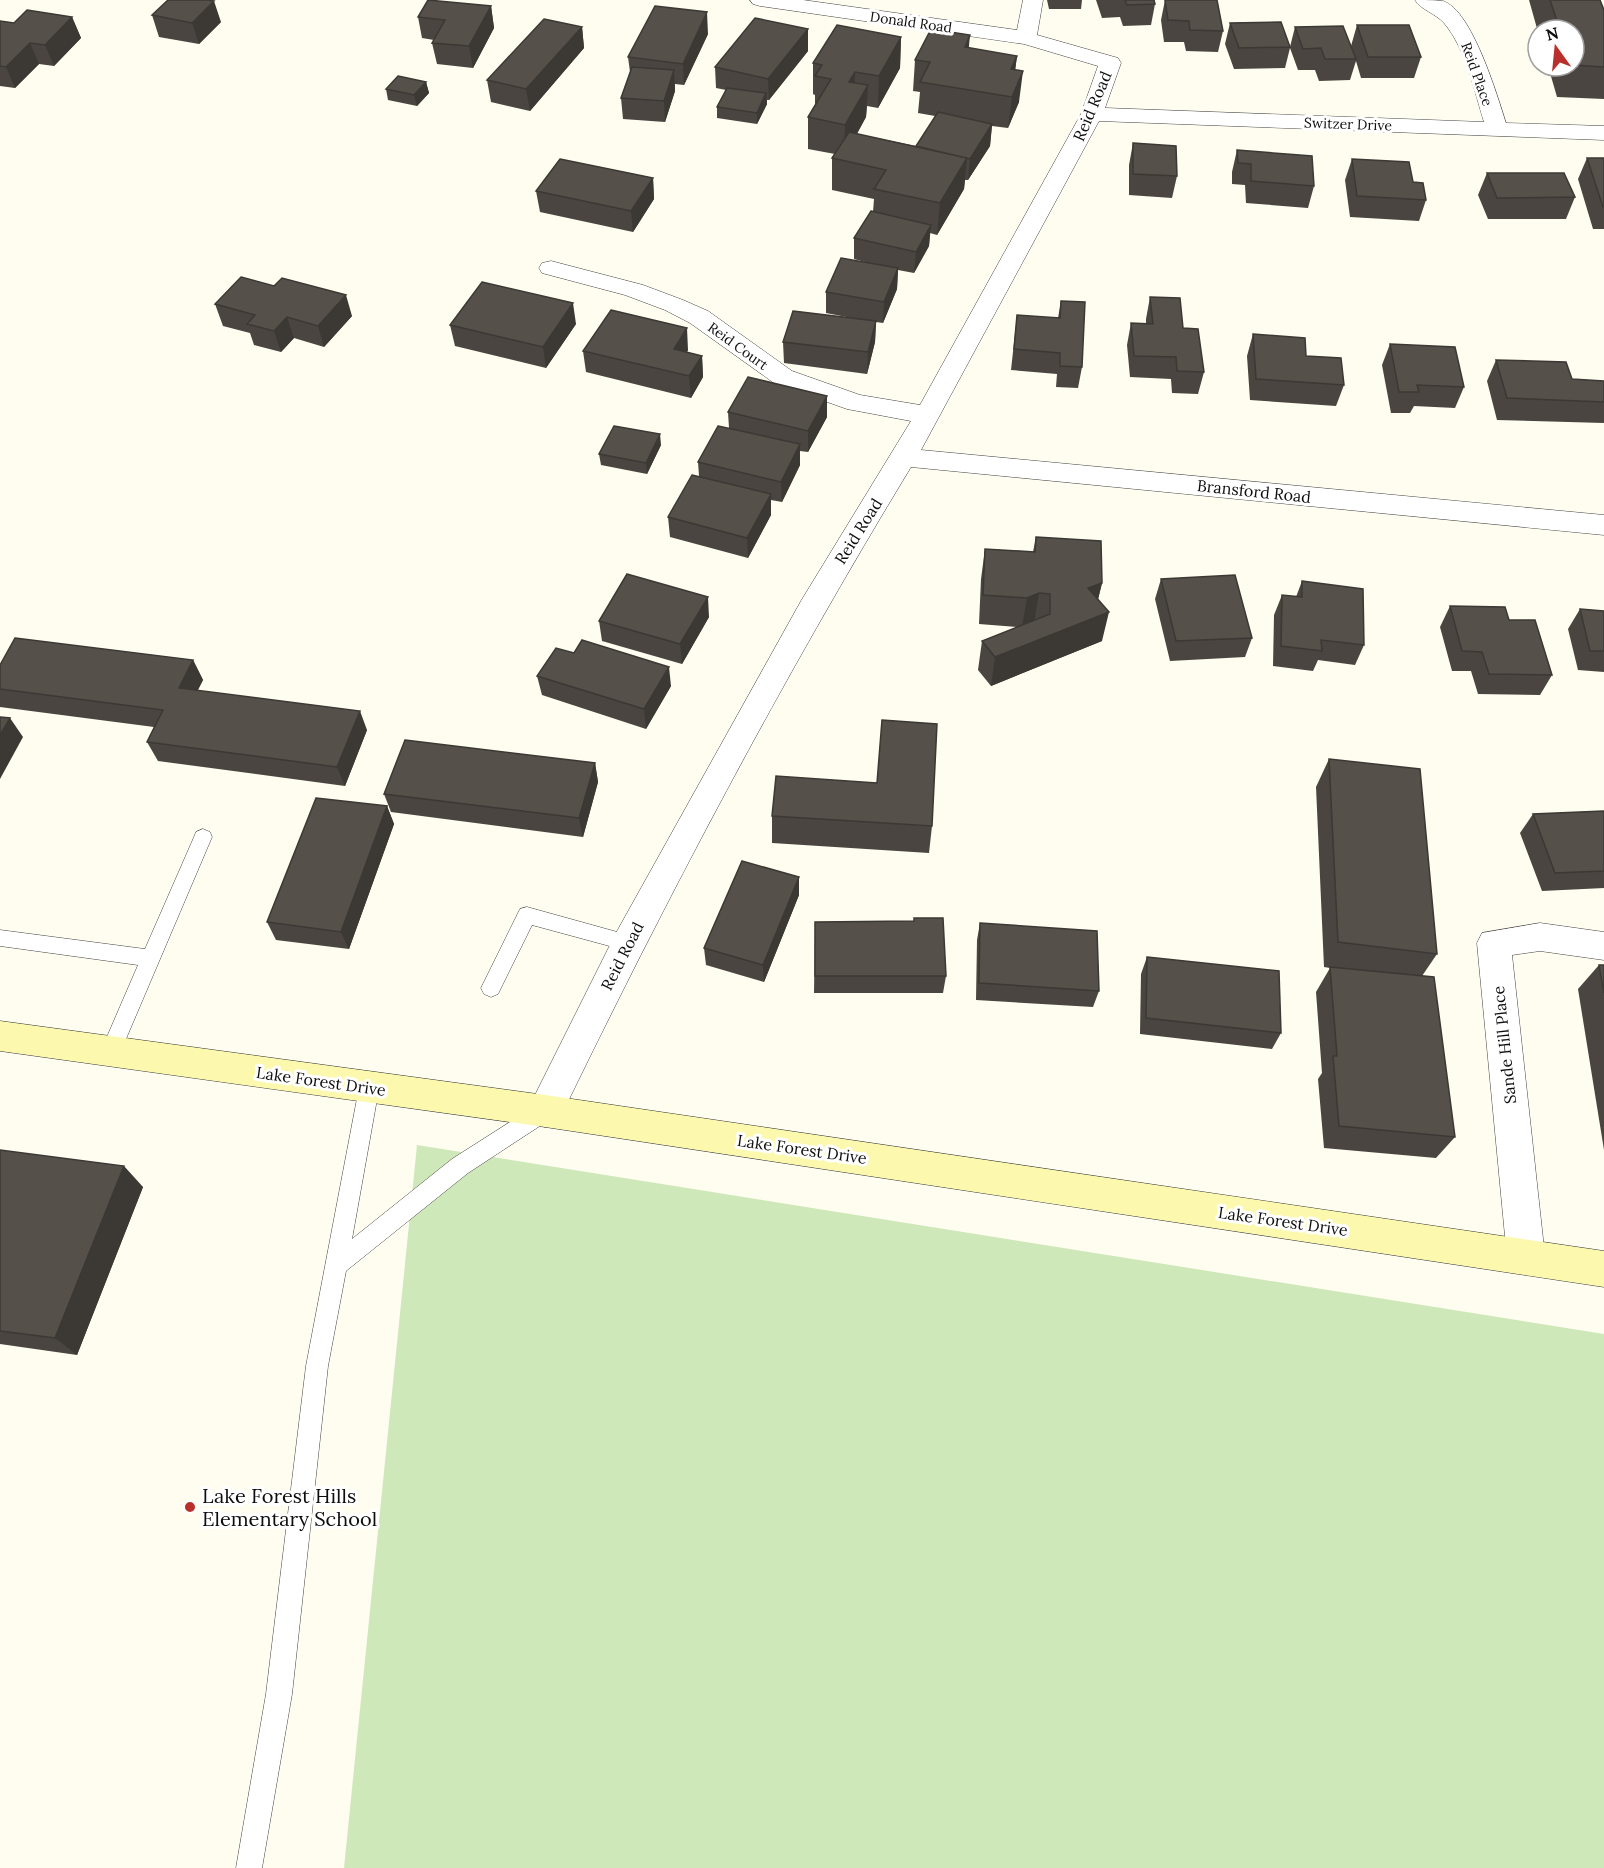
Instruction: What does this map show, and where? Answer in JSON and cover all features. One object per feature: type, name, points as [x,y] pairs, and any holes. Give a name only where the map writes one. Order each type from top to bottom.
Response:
[{"type":"street","name":"Donald Road","points":[[760,0],[1026,38]]},
{"type":"street","points":[[1026,38],[1033,0]]},
{"type":"street","name":"Reid Place","points":[[1425,0],[1430,1],[1456,22],[1467,41],[1497,129]]},
{"type":"street","name":"Reid Road","points":[[545,1111],[628,943],[815,601],[904,457],[1092,114],[1110,63],[1026,38]]},
{"type":"street","name":"Switzer Drive","points":[[1092,114],[1604,133]]},
{"type":"street","name":"Reid Court","points":[[551,268],[634,290],[674,304],[699,317],[783,377],[856,402],[927,415]]},
{"type":"street","name":"Bransford Road","points":[[904,457],[1604,525]]},
{"type":"street","name":"Sande Hill Place","points":[[1526,1257],[1494,943],[1540,937],[1604,946]]},
{"type":"street","name":"Lake Forest Drive","points":[[0,1036],[110,1053],[545,1111],[1604,1269]]},
{"type":"lane","points":[[110,1053],[202,837]]},
{"type":"lane","points":[[491,988],[527,915],[628,943]]},
{"type":"lane","points":[[0,938],[151,958]]},
{"type":"lane","points":[[249,1868],[279,1694],[317,1366],[369,1088]]},
{"type":"lane","points":[[337,1264],[460,1166],[545,1111]]},
{"type":"green space","points":[[417,1145],[1604,1334],[1604,1868],[344,1868]]},
{"type":"building","points":[[168,0],[214,1],[192,23],[152,15]]},
{"type":"building","points":[[428,0],[491,6],[469,46],[432,43],[445,20],[418,17]]},
{"type":"building","points":[[1125,0],[1154,0],[1155,4],[1127,5]]},
{"type":"building","points":[[1165,0],[1217,0],[1223,31],[1190,30],[1189,21],[1168,20]]},
{"type":"building","points":[[1550,0],[1600,0],[1604,10],[1604,67],[1586,66],[1586,18],[1556,18]]},
{"type":"building","points":[[655,6],[707,12],[683,64],[628,57]]},
{"type":"building","points":[[27,10],[72,17],[45,45],[30,43],[6,67],[0,66],[0,21],[14,23]]},
{"type":"building","points":[[755,18],[808,29],[768,79],[715,67]]},
{"type":"building","points":[[544,19],[582,27],[526,89],[487,80]]},
{"type":"building","points":[[1281,22],[1290,47],[1239,48],[1230,23]]},
{"type":"building","points":[[837,25],[901,37],[879,76],[855,72],[849,82],[868,85],[845,125],[808,117],[831,79],[815,76],[822,65],[813,63]]},
{"type":"building","points":[[1357,25],[1409,25],[1421,57],[1368,57]]},
{"type":"building","points":[[1343,26],[1356,59],[1325,59],[1321,48],[1303,49],[1295,27]]},
{"type":"building","points":[[931,29],[970,35],[965,47],[1017,56],[1011,69],[1023,71],[1012,97],[920,82],[930,62],[915,60]]},
{"type":"building","points":[[632,67],[674,70],[664,101],[621,98]]},
{"type":"building","points":[[398,76],[426,82],[414,95],[386,89]]},
{"type":"building","points":[[727,88],[766,93],[757,113],[717,107]]},
{"type":"building","points":[[938,112],[992,124],[970,159],[916,146]]},
{"type":"building","points":[[849,132],[967,158],[940,203],[874,189],[886,170],[832,158]]},
{"type":"building","points":[[1133,143],[1176,146],[1177,176],[1133,174]]},
{"type":"building","points":[[1237,150],[1312,156],[1314,186],[1251,181],[1251,164],[1238,163]]},
{"type":"building","points":[[1587,158],[1604,158],[1604,207],[1603,207]]},
{"type":"building","points":[[560,159],[653,178],[631,211],[536,191]]},
{"type":"building","points":[[1352,159],[1409,162],[1413,182],[1423,183],[1426,200],[1357,196]]},
{"type":"building","points":[[1487,173],[1564,173],[1575,197],[1497,198]]},
{"type":"building","points":[[871,211],[931,225],[916,252],[854,238]]},
{"type":"building","points":[[841,258],[898,268],[884,302],[826,292]]},
{"type":"building","points":[[241,277],[274,286],[282,278],[346,295],[318,326],[287,317],[274,331],[247,324],[255,315],[215,304]]},
{"type":"building","points":[[482,282],[573,303],[543,347],[450,325]]},
{"type":"building","points":[[1150,297],[1180,298],[1183,328],[1198,329],[1204,372],[1177,371],[1176,357],[1134,356],[1131,323],[1153,324]]},
{"type":"building","points":[[1061,301],[1085,302],[1082,367],[1060,366],[1060,353],[1014,349],[1017,315],[1060,318]]},
{"type":"building","points":[[611,310],[687,328],[674,349],[702,356],[689,376],[583,351]]},
{"type":"building","points":[[793,311],[876,321],[868,352],[783,342]]},
{"type":"building","points":[[1253,334],[1305,338],[1306,356],[1341,358],[1344,385],[1256,379]]},
{"type":"building","points":[[1390,344],[1455,347],[1464,387],[1417,385],[1419,392],[1399,392]]},
{"type":"building","points":[[1496,360],[1566,362],[1572,379],[1604,381],[1604,402],[1507,398]]},
{"type":"building","points":[[748,377],[827,396],[808,431],[728,412]]},
{"type":"building","points":[[614,426],[660,434],[646,463],[599,454]]},
{"type":"building","points":[[718,426],[800,444],[781,482],[698,462]]},
{"type":"building","points":[[692,475],[771,494],[747,538],[668,517]]},
{"type":"building","points":[[1036,537],[1101,541],[1102,583],[1088,588],[1109,612],[995,657],[982,641],[1050,614],[1050,594],[1039,593],[1027,598],[983,595],[985,549],[1035,552]]},
{"type":"building","points":[[627,574],[708,597],[680,644],[599,621]]},
{"type":"building","points":[[1235,575],[1252,638],[1176,641],[1161,579]]},
{"type":"building","points":[[1302,581],[1363,589],[1364,645],[1321,640],[1322,651],[1281,646],[1282,595],[1302,597]]},
{"type":"building","points":[[1450,606],[1505,607],[1509,620],[1535,620],[1552,675],[1489,674],[1482,652],[1462,651]]},
{"type":"building","points":[[1580,609],[1604,611],[1604,651],[1590,651]]},
{"type":"building","points":[[15,638],[193,660],[179,688],[360,711],[337,767],[147,742],[163,710],[0,689],[0,665]]},
{"type":"building","points":[[582,640],[669,667],[644,709],[537,676],[556,648],[574,653]]},
{"type":"building","points":[[0,717],[10,718],[0,735]]},
{"type":"building","points":[[882,720],[937,724],[932,826],[772,816],[776,776],[877,783]]},
{"type":"building","points":[[405,740],[595,763],[579,818],[384,794]]},
{"type":"building","points":[[1329,759],[1420,769],[1437,954],[1338,942]]},
{"type":"building","points":[[316,798],[387,806],[341,932],[267,922]]},
{"type":"building","points":[[1604,811],[1604,871],[1555,873],[1533,814]]},
{"type":"building","points":[[742,861],[799,877],[763,965],[704,948]]},
{"type":"building","points":[[914,918],[943,918],[946,976],[815,976],[815,922],[914,921]]},
{"type":"building","points":[[980,923],[1097,931],[1099,991],[979,983]]},
{"type":"building","points":[[1147,957],[1279,971],[1281,1033],[1146,1018]]},
{"type":"building","points":[[1599,965],[1604,965],[1604,993]]},
{"type":"building","points":[[1330,967],[1434,977],[1455,1137],[1339,1126],[1333,1056],[1337,1056]]},
{"type":"building","points":[[0,1150],[124,1166],[55,1338],[0,1331]]},
{"type":"place","name":"Lake Forest Hills Elementary School","points":[[190,1507]]}]
